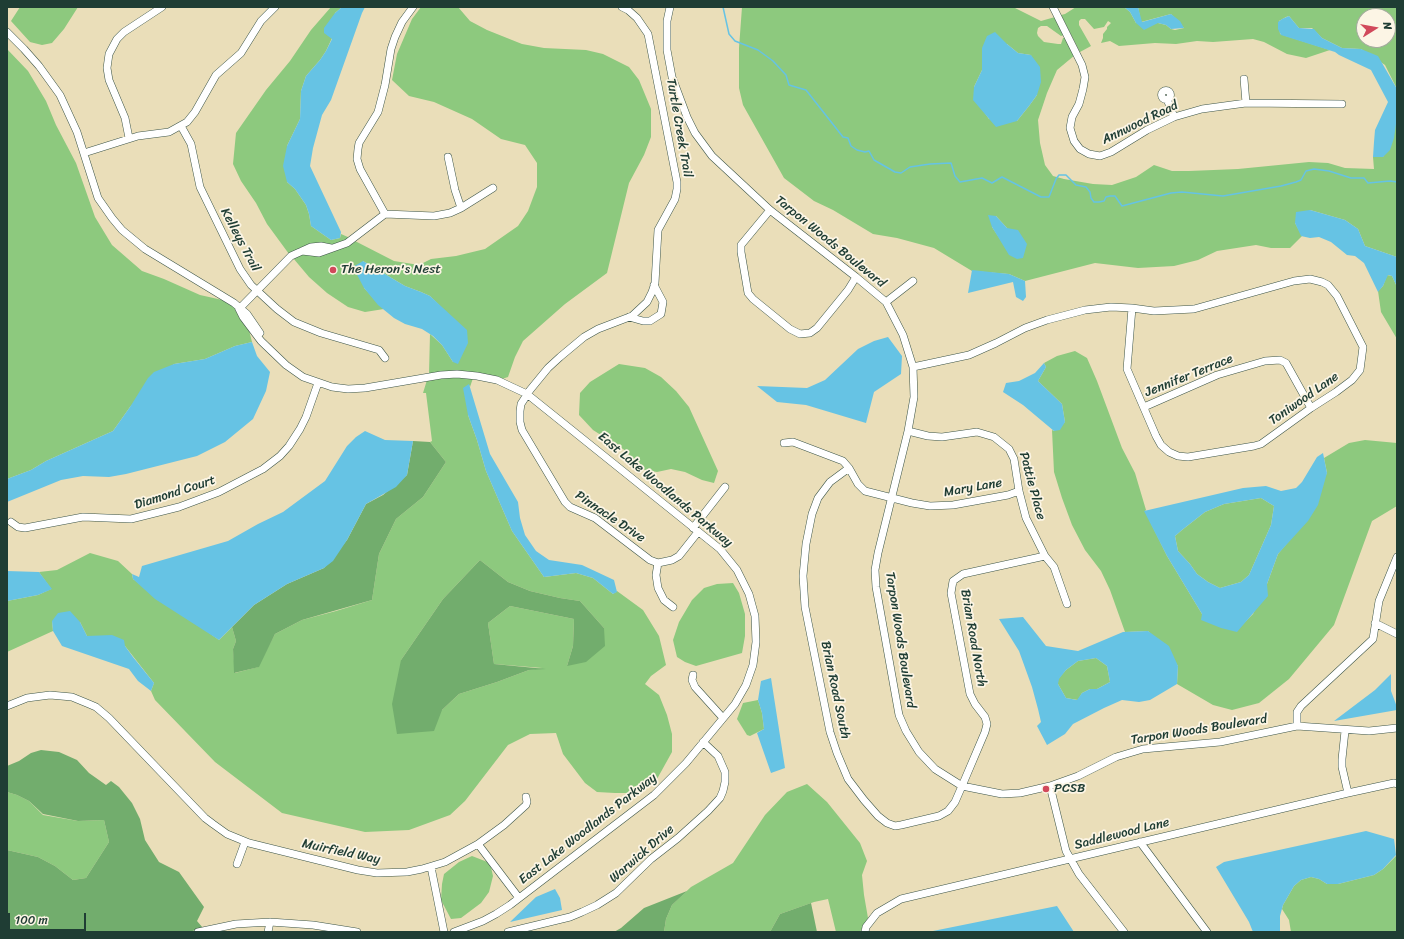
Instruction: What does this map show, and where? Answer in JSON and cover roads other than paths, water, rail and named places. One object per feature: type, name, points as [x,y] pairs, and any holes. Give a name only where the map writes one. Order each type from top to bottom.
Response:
[{"type":"street","points":[[129,138],[125,118],[109,80],[107,68],[109,54],[117,40],[124,32],[162,7]]},
{"type":"street","points":[[84,153],[129,138],[169,132],[181,126],[192,117],[216,75],[241,53],[261,21],[275,7]]},
{"type":"street","points":[[385,214],[360,169],[357,159],[358,149],[359,143],[378,112],[385,85],[391,49],[395,37],[402,22],[413,7]]},
{"type":"street","name":"Turtle Creek Trail","points":[[527,394],[543,374],[560,357],[584,337],[598,329],[629,317],[647,302],[654,285],[658,230],[675,199],[677,182],[648,34],[637,18],[622,7]]},
{"type":"street","name":"Tarpon Woods Boulevard","points":[[670,7],[667,21],[668,50],[672,77],[687,117],[695,133],[712,156],[770,210],[886,302],[903,335],[913,367],[914,397],[908,431],[877,559],[875,570],[876,586],[899,715],[918,752],[935,769],[962,786],[1002,794],[1020,793],[1050,786],[1078,776],[1116,757],[1143,749],[1220,742],[1298,726],[1310,726],[1346,731],[1369,731],[1397,728]]},
{"type":"street","name":"Annwood Road","points":[[1053,7],[1080,59],[1085,77],[1079,104],[1072,117],[1070,128],[1074,141],[1080,149],[1089,154],[1100,156],[1111,152],[1147,130],[1174,117],[1202,109],[1246,103],[1342,104]]},
{"type":"street","name":"East Lake Woodlands Parkway","points":[[7,32],[39,66],[60,95],[73,121],[98,198],[122,230],[145,249],[227,298],[239,308],[243,317],[261,341],[267,345],[286,365],[303,377],[318,383],[340,388],[356,388],[441,375],[465,375],[497,380],[527,394],[725,554],[745,582],[755,616],[756,636],[753,665],[742,692],[735,704],[671,779],[654,795],[496,914],[470,927],[454,932]]},
{"type":"street","points":[[1244,79],[1246,103]]},
{"type":"street","points":[[1167,99],[1174,117]]},
{"type":"street","name":"Kelleys Trail","points":[[181,126],[191,144],[198,182],[202,193],[240,269],[257,291],[288,319],[299,325],[379,350],[385,358]]},
{"type":"street","points":[[448,157],[455,190],[461,208]]},
{"type":"street","points":[[239,308],[291,256],[302,251],[319,253],[347,243],[385,214],[434,216],[450,213],[461,208],[493,188]]},
{"type":"street","points":[[770,210],[741,245],[740,252],[748,293],[753,299],[790,329],[800,334],[810,333],[817,328],[848,290],[856,277]]},
{"type":"street","name":"Toniwood Lane","points":[[913,367],[969,354],[996,343],[1024,328],[1085,310],[1111,307],[1132,308],[1154,311],[1194,309],[1294,281],[1310,279],[1328,285],[1337,296],[1362,347],[1360,370],[1347,384],[1261,444],[1188,457],[1178,456],[1169,452],[1161,445],[1126,369],[1132,308]]},
{"type":"street","points":[[886,302],[913,281]]},
{"type":"street","points":[[629,317],[643,321],[650,321],[661,314],[663,302],[654,285]]},
{"type":"street","name":"Jennifer Terrace","points":[[1144,407],[1217,375],[1265,361],[1280,360],[1286,363],[1311,408]]},
{"type":"street","name":"Diamond Court","points":[[11,522],[18,527],[25,528],[83,517],[131,519],[179,507],[219,492],[263,469],[280,456],[289,446],[300,429],[306,417],[318,383]]},
{"type":"street","name":"Pinnacle Drive","points":[[527,394],[521,404],[520,411],[522,430],[565,502],[570,507],[595,518],[650,560],[658,563]]},
{"type":"street","name":"Pattie Place","points":[[908,431],[928,436],[942,437],[977,432],[994,437],[1009,449],[1014,459],[1019,491],[1026,518],[1045,556],[1054,567],[1067,604]]},
{"type":"street","name":"Mary Lane","points":[[784,443],[793,442],[843,461],[849,468],[858,484],[865,491],[912,503],[940,506],[953,505],[1008,495],[1019,491]]},
{"type":"street","name":"Brian Road South","points":[[849,468],[830,482],[818,498],[812,514],[806,544],[803,576],[805,607],[830,732],[837,753],[848,779],[864,800],[878,816],[887,823],[895,826],[939,816],[948,811],[955,802],[962,786]]},
{"type":"street","points":[[673,607],[664,600],[658,588],[656,575],[658,563],[672,560],[679,556],[725,487]]},
{"type":"street","name":"Brian Road North","points":[[962,786],[987,724],[985,717],[975,704],[970,694],[951,593],[952,581],[963,574],[1045,556]]},
{"type":"street","points":[[1298,726],[1297,712],[1301,706],[1373,639],[1379,601],[1396,561]]},
{"type":"street","points":[[1375,624],[1397,634]]},
{"type":"street","points":[[693,675],[692,680],[695,687],[707,703],[723,718]]},
{"type":"street","name":"Muirfield Way","points":[[7,706],[27,698],[50,695],[72,697],[83,700],[96,707],[109,718],[209,821],[227,834],[245,842],[346,867],[377,873],[407,872],[431,867],[445,862],[478,844],[523,809],[527,802],[526,797]]},
{"type":"street","points":[[1346,731],[1342,766],[1348,792]]},
{"type":"street","name":"Warwick Drive","points":[[508,932],[570,917],[603,901],[616,893],[651,859],[678,838],[708,811],[720,798],[725,782],[725,772],[718,756],[703,742]]},
{"type":"street","name":"Saddlewood Lane","points":[[865,932],[866,927],[877,913],[901,900],[1348,792],[1394,783],[1397,784]]},
{"type":"street","points":[[1050,786],[1066,851],[1070,859],[1079,874],[1124,932]]},
{"type":"street","points":[[237,864],[245,842]]},
{"type":"street","points":[[1140,842],[1207,932]]},
{"type":"street","points":[[478,844],[519,898]]},
{"type":"street","points":[[431,867],[444,932]]},
{"type":"street","points":[[198,932],[236,924],[270,922],[312,925],[357,932]]},
{"type":"street","points":[[268,932],[270,922]]},
{"type":"water","points":[[342,7],[365,7],[331,100],[322,115],[313,148],[310,166],[341,232],[340,238],[331,240],[311,226],[306,205],[295,189],[287,182],[283,166],[287,146],[300,119],[301,91],[306,76],[320,60],[332,39],[324,33],[324,28],[335,13]]},
{"type":"water","points":[[1124,7],[1138,7],[1142,22],[1171,14],[1180,21],[1184,28],[1171,29],[1166,25],[1158,23],[1144,30],[1136,23],[1130,12]]},
{"type":"water","points":[[1289,16],[1299,28],[1314,29],[1322,38],[1342,48],[1361,49],[1378,56],[1397,89],[1397,117],[1394,138],[1390,150],[1383,157],[1373,157],[1375,130],[1388,102],[1371,70],[1335,52],[1281,35],[1278,29],[1278,22]]},
{"type":"water","points":[[995,32],[1018,53],[1031,55],[1040,67],[1041,82],[1037,95],[1017,121],[996,127],[973,100],[974,87],[982,70],[982,48],[987,36]]},
{"type":"water","points":[[1310,210],[1345,220],[1358,229],[1365,246],[1397,257],[1397,287],[1392,276],[1388,275],[1383,286],[1378,292],[1364,263],[1355,256],[1347,255],[1331,242],[1319,237],[1310,238],[1301,236],[1295,223],[1296,212]]},
{"type":"water","points":[[988,215],[996,216],[1007,228],[1018,230],[1027,244],[1023,258],[1017,259],[1009,255],[992,227]]},
{"type":"water","points":[[363,261],[405,286],[430,296],[467,330],[468,343],[458,364],[453,362],[442,345],[433,336],[422,329],[405,324],[394,318],[378,305],[364,288],[353,267]]},
{"type":"water","points":[[972,270],[1009,274],[1025,281],[1026,297],[1023,301],[1016,297],[1013,282],[968,293]]},
{"type":"water","points":[[888,337],[902,356],[901,374],[874,392],[866,423],[806,405],[777,402],[757,386],[807,388],[825,380],[858,349],[874,341]]},
{"type":"water","points":[[252,342],[257,356],[270,372],[266,391],[253,419],[225,442],[197,456],[126,474],[109,477],[83,476],[61,480],[7,502],[7,479],[31,470],[46,461],[113,431],[148,378],[154,372],[174,364],[205,359],[235,346]]},
{"type":"water","points":[[1044,363],[1046,367],[1038,381],[1062,404],[1065,422],[1060,430],[1054,431],[1023,405],[1003,392],[1006,383],[1019,381],[1035,373]]},
{"type":"water","points":[[469,384],[490,454],[518,502],[520,518],[525,535],[536,551],[549,560],[582,565],[614,580],[617,592],[613,594],[593,578],[576,573],[544,577],[512,531],[486,471],[468,415],[463,388]]},
{"type":"water","points":[[365,431],[385,440],[413,441],[407,475],[396,487],[366,504],[347,540],[333,561],[324,568],[287,584],[254,605],[219,640],[155,599],[133,579],[132,574],[139,577],[142,566],[228,541],[283,512],[325,481],[347,446]]},
{"type":"water","points":[[1323,453],[1327,473],[1318,505],[1308,521],[1278,554],[1267,584],[1268,596],[1237,632],[1221,628],[1201,620],[1202,614],[1167,556],[1144,511],[1243,488],[1266,486],[1281,491],[1296,488],[1302,482],[1317,457]],"holes":[[[1261,498],[1274,506],[1271,525],[1249,575],[1241,582],[1220,588],[1197,574],[1178,551],[1175,536],[1205,512],[1224,504]]]},
{"type":"water","points":[[7,571],[39,572],[52,589],[38,595],[7,601]]},
{"type":"water","points":[[70,611],[80,622],[87,636],[112,635],[124,640],[125,646],[154,683],[151,691],[138,681],[129,669],[62,646],[53,631],[52,621],[58,613]]},
{"type":"water","points":[[1023,617],[1046,646],[1078,651],[1123,632],[1148,631],[1169,646],[1178,666],[1177,684],[1150,700],[1139,702],[1122,700],[1104,708],[1073,724],[1065,734],[1047,745],[1037,726],[1041,722],[1038,709],[1019,651],[999,619]],"holes":[[[1096,658],[1107,666],[1110,682],[1097,689],[1090,689],[1082,693],[1077,700],[1066,698],[1058,684],[1059,679],[1066,670],[1078,661]]]},
{"type":"water","points":[[1391,674],[1391,691],[1397,710],[1334,721],[1375,690]]},
{"type":"water","points":[[771,678],[785,768],[771,773],[757,733],[764,729],[762,713],[758,700],[761,681]]},
{"type":"water","points":[[1366,831],[1394,839],[1396,855],[1383,869],[1374,875],[1338,884],[1327,884],[1319,879],[1311,877],[1301,880],[1294,886],[1283,905],[1280,916],[1280,932],[1253,932],[1249,922],[1216,867],[1224,862]]},
{"type":"water","points":[[555,889],[560,898],[562,910],[510,922],[536,897]]},
{"type":"water","points":[[1057,906],[1074,932],[928,932]]},
{"type":"waterway","points":[[723,7],[729,34],[735,41],[758,50],[773,61],[786,75],[789,85],[806,90],[843,137],[848,138],[851,146],[857,150],[865,152],[869,151],[874,160],[895,172],[901,173],[910,167],[951,163],[955,176],[960,182],[982,178],[992,183],[1002,177],[1041,197],[1049,197],[1059,175],[1066,175],[1076,185],[1086,187],[1094,202],[1104,201],[1106,197],[1115,196],[1122,206],[1171,193],[1182,192],[1223,196],[1281,186],[1301,180],[1306,171],[1314,169],[1329,171],[1351,178],[1364,178],[1368,183],[1390,181],[1397,182]]},
{"type":"place","name":"The Heron's Nest","points":[[333,270]]},
{"type":"place","name":"PCSB","points":[[1046,789]]}]
